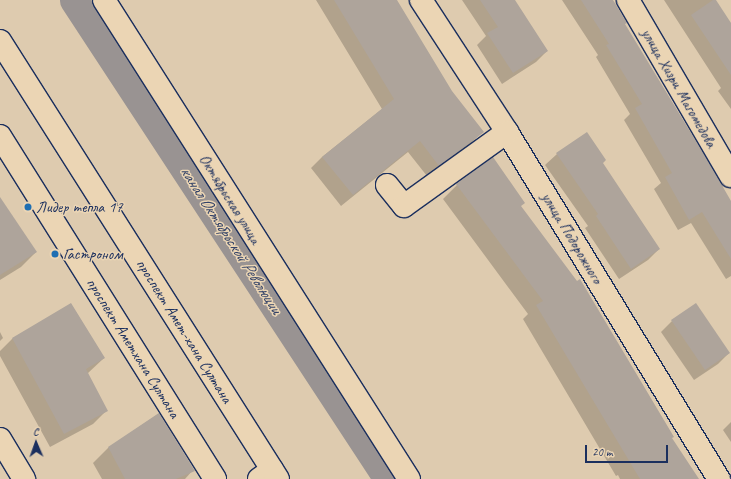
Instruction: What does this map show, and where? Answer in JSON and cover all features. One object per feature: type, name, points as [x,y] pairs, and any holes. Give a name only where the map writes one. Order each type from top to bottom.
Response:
[{"type":"street","name":"Октябрьская улица","points":[[104,0],[409,479]]},
{"type":"street","name":"улица Подорожного","points":[[421,0],[507,132],[719,479]]},
{"type":"street","name":"улица Хизри Магомедова","points":[[628,0],[731,176]]},
{"type":"street","name":"проспект Амет-хана Султана","points":[[0,41],[270,476]]},
{"type":"street","points":[[387,185],[404,206],[507,132]]},
{"type":"street","name":"проспект Аметхана Султана","points":[[0,136],[215,479]]},
{"type":"street","points":[[0,439],[24,479]]},
{"type":"building","points":[[334,0],[397,0],[452,91],[484,132],[439,166],[420,141],[353,195],[322,157],[394,99]]},
{"type":"building","points":[[480,0],[515,0],[548,51],[513,73],[487,33],[498,27]]},
{"type":"building","points":[[581,0],[613,0],[627,23],[625,24],[708,161],[731,201],[731,259],[702,212],[689,220],[665,177],[672,173],[635,108],[642,104],[606,45],[609,44]]},
{"type":"building","points":[[713,0],[716,0],[731,23],[731,75],[691,15]]},
{"type":"building","points":[[587,132],[606,160],[603,163],[660,249],[631,269],[596,216],[598,214],[556,153]]},
{"type":"building","points":[[493,157],[525,203],[521,206],[577,281],[580,279],[674,437],[672,438],[699,479],[640,479],[536,305],[543,301],[456,184]]},
{"type":"building","points":[[0,197],[37,252],[0,275]]},
{"type":"building","points":[[71,303],[105,358],[86,369],[108,411],[64,434],[12,338]]},
{"type":"building","points":[[696,303],[730,353],[705,370],[671,320]]},
{"type":"building","points":[[159,413],[195,471],[176,479],[125,479],[108,447]]},
{"type":"waterway","name":"канал Октябрьской Революции","points":[[74,0],[388,479]]},
{"type":"place","name":"Лидер тепла 17","points":[[28,207]]},
{"type":"place","name":"Гастроном","points":[[55,254]]}]
